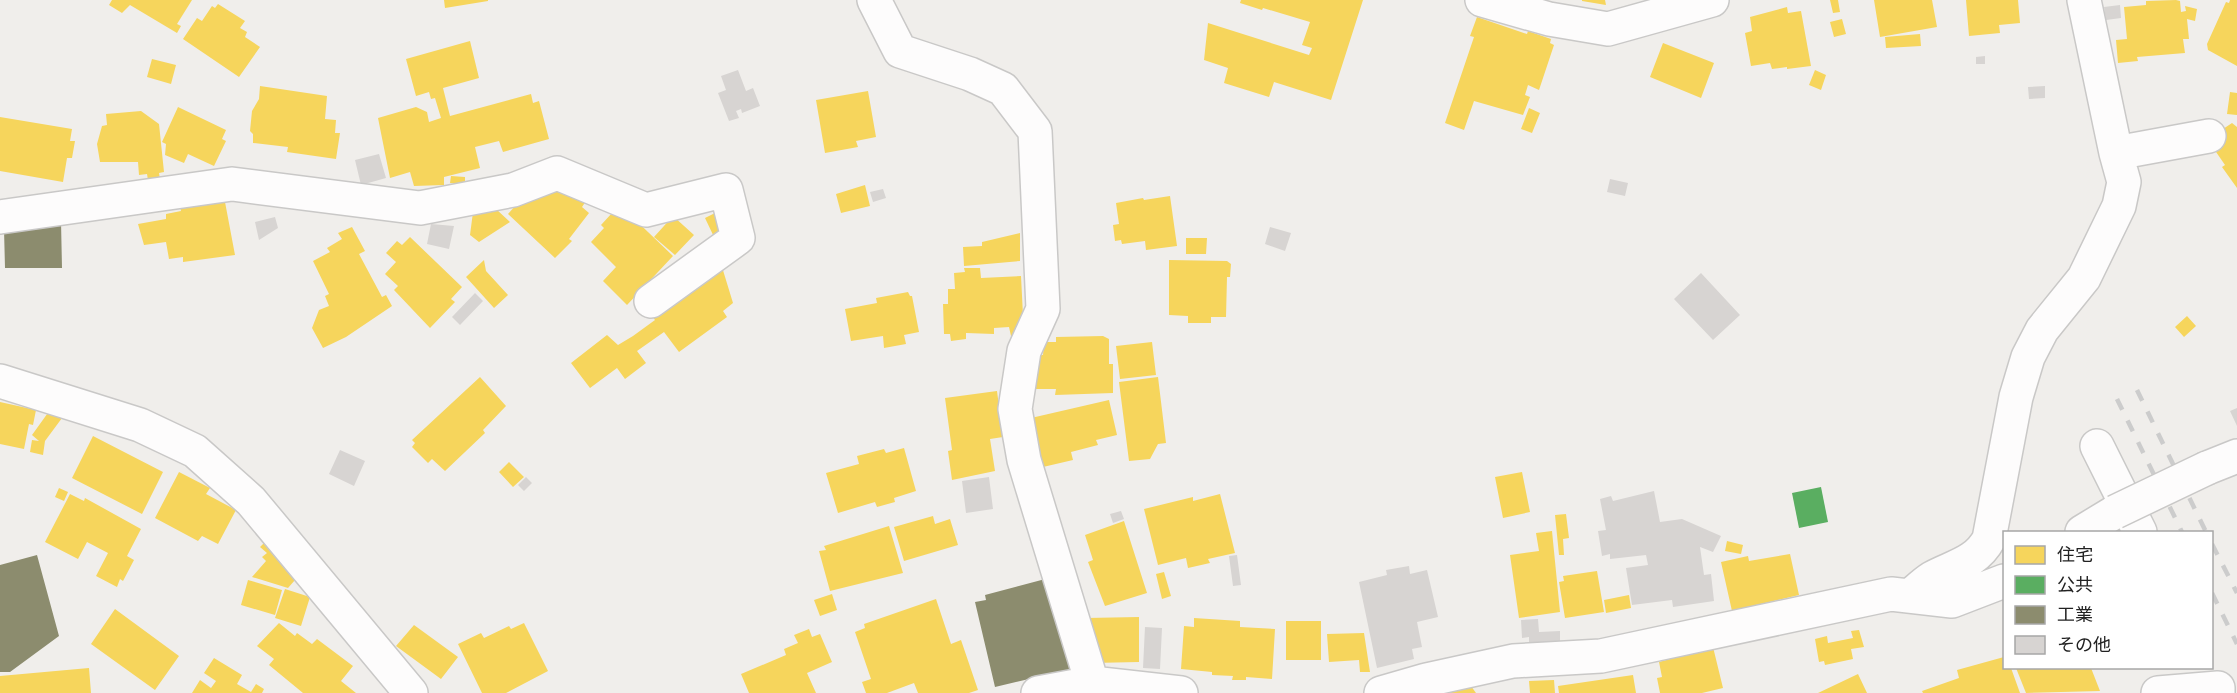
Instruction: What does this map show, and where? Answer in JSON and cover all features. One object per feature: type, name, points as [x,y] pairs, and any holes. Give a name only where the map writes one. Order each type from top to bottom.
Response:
[{"type":"street","points":[[874,0],[900,51],[970,74],[1003,89],[1035,131],[1042,309],[1024,351],[1015,409],[1024,460],[1092,683]]},
{"type":"street","points":[[1482,0],[1549,19],[1608,29],[1712,0]]},
{"type":"street","points":[[1910,596],[1932,579],[1961,566],[1982,552],[1989,539],[2016,397],[2028,357],[2042,330],[2084,278],[2119,206],[2124,182],[2084,0]]},
{"type":"street","points":[[2116,153],[2209,136]]},
{"type":"street","points":[[0,217],[232,184],[420,208],[513,190],[558,173],[646,210],[726,190],[738,238],[651,301]]},
{"type":"street","points":[[0,381],[141,424],[195,451],[251,501],[411,693]]},
{"type":"street","points":[[2097,447],[2139,531]]},
{"type":"street","points":[[2084,531],[2115,512],[2222,462]]},
{"type":"street","points":[[1381,693],[1426,680],[1513,661],[1601,656],[1891,594],[1952,601],[2003,581]]},
{"type":"street","points":[[1038,693],[1092,683],[1181,693]]},
{"type":"street","points":[[2158,693],[2216,685]]},
{"type":"building: 住宅","points":[[112,0],[192,0],[177,24],[181,26],[177,33],[130,5],[122,13],[109,5]]},
{"type":"building: 住宅","points":[[444,0],[488,0],[488,1],[445,8]]},
{"type":"building: 住宅","points":[[1241,0],[1363,0],[1331,100],[1274,82],[1269,97],[1224,83],[1228,68],[1204,60],[1208,23],[1309,55],[1312,48],[1302,45],[1310,22],[1240,3]]},
{"type":"building: 住宅","points":[[1605,0],[1606,5],[1582,1]]},
{"type":"building: 住宅","points":[[1830,0],[1838,0],[1840,12],[1833,13]]},
{"type":"building: 住宅","points":[[1874,0],[1932,0],[1937,27],[1880,37]]},
{"type":"building: 住宅","points":[[1966,0],[2018,0],[2020,23],[1999,25],[2000,33],[1969,36]]},
{"type":"building: 住宅","points":[[2230,0],[2237,0],[2237,66],[2208,50],[2207,44],[2226,2],[2229,3]]},
{"type":"building: 住宅","points":[[2146,1],[2180,1],[2181,12],[2186,11],[2185,6],[2197,9],[2195,21],[2187,19],[2189,39],[2183,39],[2185,53],[2137,57],[2138,61],[2118,63],[2116,40],[2127,39],[2124,7],[2146,5]]},
{"type":"building: 住宅","points":[[218,4],[245,21],[240,28],[247,32],[245,37],[260,47],[239,77],[183,39],[197,18],[202,21],[212,6],[215,8]]},
{"type":"building: 住宅","points":[[1787,7],[1788,13],[1801,11],[1811,66],[1772,69],[1770,63],[1751,66],[1745,33],[1752,31],[1750,17]]},
{"type":"building: 住宅","points":[[1477,17],[1527,34],[1528,31],[1551,39],[1550,43],[1554,45],[1539,90],[1528,85],[1525,95],[1530,97],[1523,115],[1474,101],[1464,130],[1445,123],[1474,37],[1470,36]]},
{"type":"building: 住宅","points":[[1842,19],[1846,34],[1834,37],[1830,22]]},
{"type":"building: 住宅","points":[[1920,34],[1921,46],[1886,48],[1885,37]]},
{"type":"building: 住宅","points":[[470,41],[479,78],[443,88],[450,116],[531,94],[533,103],[539,101],[549,139],[503,152],[499,141],[475,147],[480,168],[444,177],[444,185],[414,186],[410,172],[390,178],[378,118],[416,107],[427,112],[429,122],[441,118],[435,98],[431,99],[429,92],[416,96],[406,59]]},
{"type":"building: 住宅","points":[[1663,43],[1714,63],[1701,98],[1650,77]]},
{"type":"building: 住宅","points":[[152,59],[176,65],[171,84],[147,77]]},
{"type":"building: 住宅","points":[[1815,70],[1826,75],[1821,90],[1809,85]]},
{"type":"building: 住宅","points":[[260,86],[327,96],[325,119],[336,120],[335,133],[340,133],[336,159],[287,152],[288,147],[253,143],[253,134],[250,131],[252,111],[259,99]]},
{"type":"building: 住宅","points":[[868,91],[876,137],[856,141],[858,147],[825,153],[816,100]]},
{"type":"building: 住宅","points":[[2230,92],[2237,93],[2237,115],[2227,114]]},
{"type":"building: 住宅","points":[[178,107],[226,130],[222,139],[226,141],[214,166],[188,154],[184,163],[165,155],[166,144],[162,142]]},
{"type":"building: 住宅","points":[[1529,108],[1540,113],[1532,133],[1521,129]]},
{"type":"building: 住宅","points":[[141,111],[159,124],[164,172],[159,173],[160,179],[148,180],[147,174],[139,175],[138,162],[100,162],[97,144],[102,126],[107,125],[106,114]]},
{"type":"building: 住宅","points":[[0,117],[72,129],[70,141],[75,141],[72,158],[67,158],[63,182],[0,171]]},
{"type":"building: 住宅","points":[[2232,123],[2237,127],[2237,188],[2222,167],[2225,165],[2214,149],[2211,137]]},
{"type":"building: 住宅","points":[[451,176],[465,177],[465,184],[450,183]]},
{"type":"building: 住宅","points":[[552,182],[586,201],[582,207],[589,213],[569,239],[572,241],[555,258],[508,214],[524,196]]},
{"type":"building: 住宅","points":[[865,185],[870,206],[841,213],[836,194]]},
{"type":"building: 住宅","points":[[1170,196],[1177,246],[1146,250],[1145,241],[1122,244],[1121,240],[1115,241],[1113,225],[1119,224],[1116,203]]},
{"type":"building: 住宅","points":[[218,200],[219,203],[225,202],[235,255],[183,262],[183,257],[169,259],[166,242],[144,245],[138,224],[166,219],[166,214],[181,211],[180,206]]},
{"type":"building: 住宅","points":[[623,208],[673,256],[627,305],[603,281],[616,267],[591,242],[604,228],[601,225],[612,213],[615,216]]},
{"type":"building: 住宅","points":[[496,209],[510,222],[479,242],[470,235],[473,212]]},
{"type":"building: 住宅","points":[[715,213],[725,234],[715,239],[705,218]]},
{"type":"building: 住宅","points":[[673,216],[694,235],[675,255],[654,237]]},
{"type":"building: 住宅","points":[[352,227],[365,251],[359,254],[382,297],[386,295],[392,306],[346,337],[323,348],[312,328],[319,310],[329,306],[325,296],[329,294],[313,261],[330,252],[327,248],[342,239],[338,233]]},
{"type":"building: 住宅","points":[[1020,233],[1020,261],[964,266],[963,247],[982,246],[982,242]]},
{"type":"building: 住宅","points":[[410,237],[462,287],[451,299],[455,302],[430,328],[394,290],[398,286],[385,274],[396,262],[386,253],[397,241],[402,245]]},
{"type":"building: 住宅","points":[[1186,238],[1207,238],[1206,254],[1186,254]]},
{"type":"building: 住宅","points":[[484,260],[486,271],[508,295],[494,308],[466,277]]},
{"type":"building: 住宅","points":[[1169,260],[1227,261],[1231,264],[1230,277],[1227,277],[1226,317],[1211,317],[1211,323],[1188,323],[1188,316],[1169,315]]},
{"type":"building: 住宅","points":[[722,267],[733,303],[723,311],[727,317],[679,352],[664,332],[637,351],[646,363],[625,379],[617,368],[590,388],[571,363],[607,335],[618,345],[633,336],[655,320],[651,315]]},
{"type":"building: 住宅","points":[[964,268],[980,268],[981,278],[1021,276],[1024,335],[1011,336],[1009,327],[994,328],[994,334],[966,333],[966,339],[951,341],[950,334],[944,334],[943,304],[948,304],[948,289],[955,289],[954,273],[965,272]]},
{"type":"building: 住宅","points":[[908,292],[912,296],[919,332],[904,335],[906,344],[884,348],[883,336],[851,341],[845,309],[877,303],[876,298]]},
{"type":"building: 住宅","points":[[2187,316],[2196,326],[2184,337],[2175,327]]},
{"type":"building: 住宅","points":[[1103,336],[1109,339],[1109,364],[1113,364],[1113,393],[1055,395],[1056,389],[1032,389],[1034,355],[1043,355],[1044,342],[1056,342],[1056,337]]},
{"type":"building: 住宅","points":[[1152,342],[1156,375],[1120,379],[1116,346]]},
{"type":"building: 住宅","points":[[480,377],[506,406],[483,430],[485,433],[445,471],[432,459],[428,463],[412,447],[415,443],[412,440]]},
{"type":"building: 住宅","points":[[1158,377],[1166,443],[1158,444],[1150,459],[1129,461],[1119,382]]},
{"type":"building: 住宅","points":[[997,391],[1003,437],[990,439],[995,471],[952,480],[948,451],[952,450],[945,398]]},
{"type":"building: 住宅","points":[[1109,400],[1117,435],[1096,440],[1098,445],[1071,452],[1073,460],[1043,467],[1031,418]]},
{"type":"building: 住宅","points":[[0,402],[36,410],[33,425],[29,424],[24,449],[0,444]]},
{"type":"building: 住宅","points":[[50,410],[62,418],[45,441],[43,455],[30,452],[32,440],[39,441],[32,435]]},
{"type":"building: 住宅","points":[[93,436],[163,472],[142,514],[72,478]]},
{"type":"building: 住宅","points":[[904,448],[916,491],[894,498],[895,502],[877,507],[875,502],[838,513],[826,473],[859,464],[857,456],[884,449],[886,453]]},
{"type":"building: 住宅","points":[[509,462],[524,477],[513,487],[499,472]]},
{"type":"building: 住宅","points":[[179,472],[210,488],[206,494],[236,510],[218,544],[202,536],[198,541],[155,518]]},
{"type":"building: 住宅","points":[[1522,472],[1530,512],[1503,518],[1495,477]]},
{"type":"building: 住宅","points":[[59,488],[68,492],[64,501],[55,497]]},
{"type":"building: 住宅","points":[[70,494],[84,501],[85,498],[141,529],[127,556],[134,560],[123,581],[120,579],[117,587],[96,576],[108,553],[87,542],[78,559],[45,542]]},
{"type":"building: 住宅","points":[[1220,494],[1235,553],[1208,559],[1210,563],[1188,568],[1186,558],[1158,565],[1144,509],[1193,497],[1193,501]]},
{"type":"building: 住宅","points":[[1566,514],[1569,538],[1563,539],[1564,555],[1559,555],[1555,515]]},
{"type":"building: 住宅","points":[[933,516],[935,524],[950,519],[958,545],[904,561],[894,527]]},
{"type":"building: 住宅","points":[[1124,521],[1147,593],[1105,606],[1088,562],[1093,560],[1085,535]]},
{"type":"building: 住宅","points":[[889,526],[903,573],[830,591],[819,551],[826,550],[824,546]]},
{"type":"building: 住宅","points":[[1552,531],[1560,612],[1519,618],[1510,555],[1539,551],[1536,533]]},
{"type":"building: 住宅","points":[[1727,541],[1743,545],[1741,554],[1725,551]]},
{"type":"building: 住宅","points":[[265,542],[295,580],[288,588],[252,577],[266,561],[262,557],[267,553],[260,547]]},
{"type":"building: 住宅","points":[[1790,554],[1799,595],[1732,611],[1721,562],[1748,556],[1749,561]]},
{"type":"building: 住宅","points":[[1597,571],[1604,612],[1565,618],[1559,582],[1564,581],[1563,576]]},
{"type":"building: 住宅","points":[[1164,572],[1171,596],[1162,599],[1156,574]]},
{"type":"building: 住宅","points":[[248,580],[282,590],[275,615],[241,605]]},
{"type":"building: 住宅","points":[[285,589],[310,597],[301,626],[275,618]]},
{"type":"building: 住宅","points":[[832,594],[837,610],[820,616],[814,600]]},
{"type":"building: 住宅","points":[[1629,595],[1631,608],[1606,613],[1604,600]]},
{"type":"building: 住宅","points":[[936,599],[951,644],[961,640],[978,690],[969,693],[918,693],[914,683],[887,693],[866,693],[862,682],[871,679],[855,632],[865,628],[864,624]]},
{"type":"building: 住宅","points":[[115,609],[179,656],[155,690],[91,644]]},
{"type":"building: 住宅","points":[[1139,617],[1139,662],[1092,663],[1086,618]]},
{"type":"building: 住宅","points":[[1194,618],[1240,621],[1240,627],[1275,629],[1272,679],[1246,677],[1246,680],[1232,680],[1233,676],[1212,675],[1212,672],[1181,669],[1184,626],[1194,627]]},
{"type":"building: 住宅","points":[[1286,621],[1321,621],[1321,660],[1286,660]]},
{"type":"building: 住宅","points":[[279,623],[295,636],[297,633],[312,644],[317,639],[353,666],[341,681],[356,693],[303,693],[269,665],[274,659],[257,646]]},
{"type":"building: 住宅","points":[[524,623],[548,671],[506,693],[482,693],[458,644],[481,633],[484,638],[509,626],[511,629]]},
{"type":"building: 住宅","points":[[414,625],[458,657],[441,679],[396,646]]},
{"type":"building: 住宅","points":[[809,629],[812,637],[820,634],[832,662],[807,673],[816,693],[749,693],[741,674],[786,655],[784,649],[798,643],[794,635]]},
{"type":"building: 住宅","points":[[1859,630],[1864,647],[1851,649],[1853,659],[1825,665],[1824,661],[1819,662],[1815,639],[1827,636],[1828,643],[1853,638],[1851,631]]},
{"type":"building: 住宅","points":[[1364,633],[1370,672],[1360,672],[1359,660],[1329,662],[1327,634]]},
{"type":"building: 住宅","points":[[1713,647],[1723,688],[1702,693],[1660,693],[1657,678],[1662,677],[1659,662]]},
{"type":"building: 住宅","points":[[2003,657],[2003,669],[2011,669],[2020,693],[1923,693],[1922,691],[1959,678],[1957,670]]},
{"type":"building: 住宅","points":[[214,658],[242,675],[237,684],[251,692],[256,684],[264,689],[262,693],[192,693],[200,680],[211,688],[216,681],[204,673]]},
{"type":"building: 住宅","points":[[89,668],[91,693],[0,693],[0,676]]},
{"type":"building: 住宅","points":[[2016,669],[2091,669],[2100,691],[2026,693]]},
{"type":"building: 住宅","points":[[1858,674],[1867,693],[1818,693]]},
{"type":"building: 住宅","points":[[1633,675],[1636,693],[1559,693],[1558,686]]},
{"type":"building: 住宅","points":[[1554,680],[1555,693],[1530,693],[1529,681]]},
{"type":"building: 住宅","points":[[1471,686],[1476,693],[1445,693],[1445,692]]},
{"type":"building: 公共","points":[[1821,487],[1828,522],[1799,528],[1792,493]]},
{"type":"building: 工業","points":[[61,221],[62,268],[5,268],[4,229]]},
{"type":"building: 工業","points":[[37,555],[59,636],[10,672],[0,672],[0,565]]},
{"type":"building: 工業","points":[[1049,578],[1072,669],[995,687],[975,602],[986,600],[985,595]]},
{"type":"building: その他","points":[[2120,5],[2121,18],[2106,20],[2104,7]]},
{"type":"building: その他","points":[[1985,56],[1985,64],[1976,64],[1976,57]]},
{"type":"building: その他","points":[[738,70],[746,91],[753,88],[760,106],[742,113],[741,109],[736,111],[739,118],[729,121],[718,93],[726,90],[721,76]]},
{"type":"building: その他","points":[[2045,86],[2045,98],[2029,99],[2028,87]]},
{"type":"building: その他","points":[[379,154],[386,178],[361,185],[355,160]]},
{"type":"building: その他","points":[[1610,179],[1628,183],[1625,196],[1607,192]]},
{"type":"building: その他","points":[[883,189],[886,198],[873,202],[870,192]]},
{"type":"building: その他","points":[[275,217],[278,228],[259,240],[255,222]]},
{"type":"building: その他","points":[[431,224],[454,226],[449,249],[427,244]]},
{"type":"building: その他","points":[[1270,227],[1291,233],[1285,251],[1265,244]]},
{"type":"building: その他","points":[[1701,273],[1740,315],[1713,340],[1674,299]]},
{"type":"building: その他","points":[[475,293],[483,301],[460,325],[452,317]]},
{"type":"building: その他","points":[[2237,408],[2237,426],[2230,411]]},
{"type":"building: その他","points":[[340,450],[365,461],[354,486],[329,474]]},
{"type":"building: その他","points":[[526,477],[532,483],[524,491],[518,485]]},
{"type":"building: その他","points":[[989,477],[993,509],[966,513],[962,481]]},
{"type":"building: その他","points":[[1654,491],[1660,522],[1682,519],[1721,536],[1713,552],[1700,547],[1704,575],[1711,574],[1714,601],[1673,607],[1672,600],[1632,605],[1626,568],[1648,565],[1646,555],[1610,559],[1610,554],[1602,556],[1598,531],[1606,530],[1600,499],[1611,496],[1613,501]]},
{"type":"building: その他","points":[[1121,511],[1124,519],[1113,523],[1110,514]]},
{"type":"building: その他","points":[[1237,555],[1241,585],[1233,586],[1229,556]]},
{"type":"building: その他","points":[[1409,566],[1410,574],[1427,570],[1438,617],[1417,622],[1422,647],[1412,649],[1414,659],[1377,668],[1359,582],[1387,575],[1386,570]]},
{"type":"building: その他","points":[[1538,619],[1539,632],[1560,631],[1560,651],[1529,652],[1529,637],[1522,638],[1521,620]]},
{"type":"building: その他","points":[[1145,627],[1162,628],[1160,669],[1143,668]]},
{"type":"railway","points":[[2137,390],[2206,531]]},
{"type":"railway","points":[[2117,399],[2182,531]]},
{"type":"railway","points":[[2213,546],[2237,593]]},
{"type":"railway","points":[[2213,595],[2237,644]]}]
